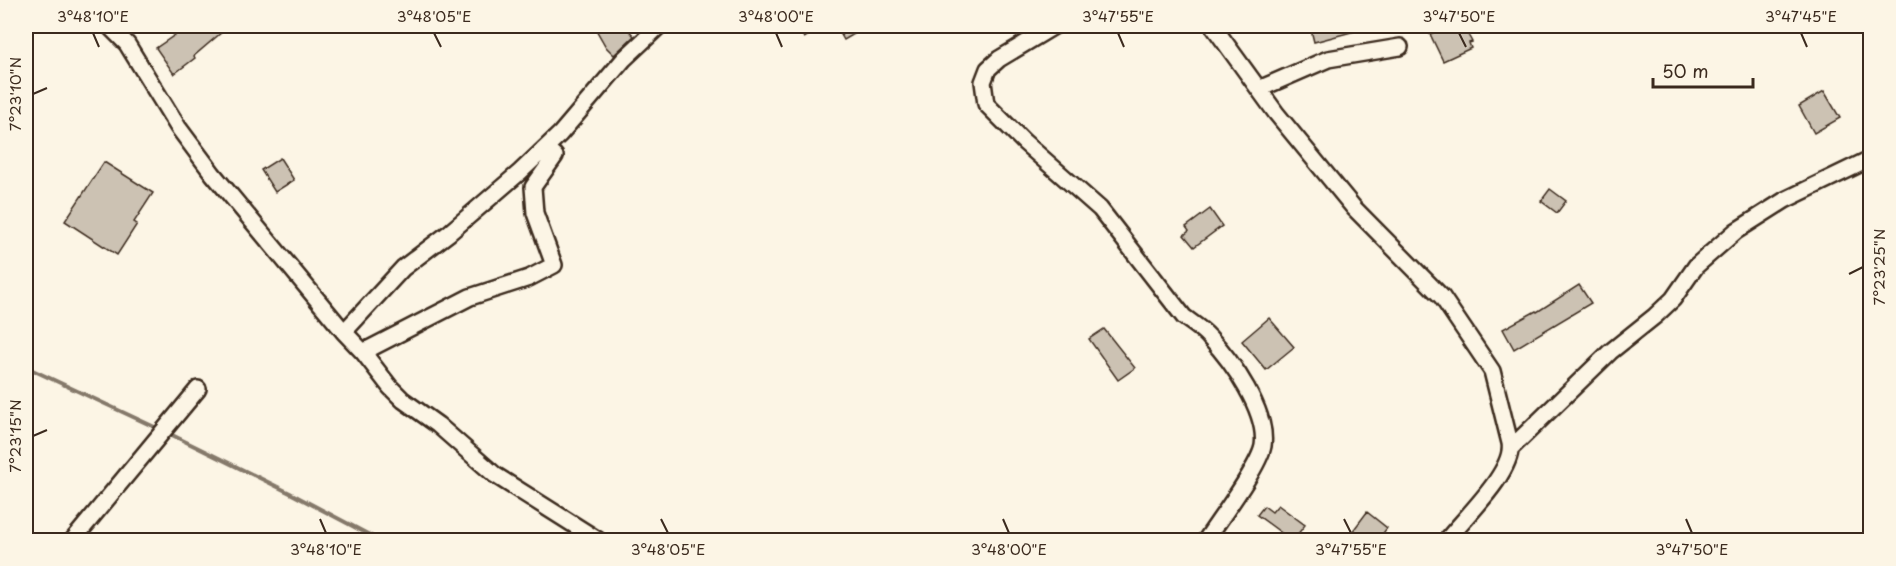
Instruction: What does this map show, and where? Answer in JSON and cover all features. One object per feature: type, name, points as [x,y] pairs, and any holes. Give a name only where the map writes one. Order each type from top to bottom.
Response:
[{"type":"street","points":[[109,26],[127,44],[178,127],[213,174],[390,387],[495,475],[598,540]]},
{"type":"street","points":[[344,332],[403,268],[449,233],[546,148],[638,44],[659,26]]},
{"type":"street","points":[[1054,26],[999,59],[988,69],[983,82],[986,104],[1024,142],[1100,209],[1184,316],[1215,344],[1238,374],[1258,412],[1263,437],[1261,454],[1206,540]]},
{"type":"street","points":[[1213,26],[1259,89],[1354,208],[1443,297],[1492,371],[1511,455],[1502,474],[1447,540]]},
{"type":"street","points":[[1259,89],[1328,59],[1400,47]]},
{"type":"street","points":[[363,352],[471,297],[529,278],[554,266],[535,213],[533,187],[555,156],[546,148]]},
{"type":"street","points":[[1511,448],[1610,352],[1674,299],[1696,266],[1736,231],[1785,200],[1870,159]]},
{"type":"street","points":[[73,540],[198,389]]},
{"type":"building","points":[[188,26],[229,26],[174,74],[156,48]]},
{"type":"building","points":[[594,26],[625,26],[634,36],[614,55],[606,47]]},
{"type":"building","points":[[797,26],[825,26],[804,38]]},
{"type":"building","points":[[836,26],[868,26],[844,40]]},
{"type":"building","points":[[1310,26],[1363,26],[1363,29],[1314,42]]},
{"type":"building","points":[[1448,26],[1463,26],[1472,42],[1469,43],[1471,48],[1443,61],[1430,34]]},
{"type":"building","points":[[1824,91],[1840,118],[1814,133],[1799,106]]},
{"type":"building","points":[[280,158],[294,180],[275,192],[261,170]]},
{"type":"building","points":[[104,162],[153,193],[134,222],[137,224],[117,255],[65,221]]},
{"type":"building","points":[[1550,189],[1566,201],[1557,213],[1541,201]]},
{"type":"building","points":[[1210,209],[1222,226],[1194,247],[1184,235],[1189,231],[1186,227]]},
{"type":"building","points":[[1579,285],[1591,303],[1514,349],[1503,329],[1537,312]]},
{"type":"building","points":[[1269,318],[1294,347],[1266,370],[1242,341]]},
{"type":"building","points":[[1104,329],[1135,368],[1118,380],[1089,339]]},
{"type":"building","points":[[1278,505],[1305,525],[1293,540],[1257,515],[1264,506],[1272,512]]},
{"type":"building","points":[[1367,512],[1387,528],[1378,540],[1346,540]]},
{"type":"waterway","points":[[26,367],[161,430]]},
{"type":"waterway","points":[[168,433],[379,540]]}]
